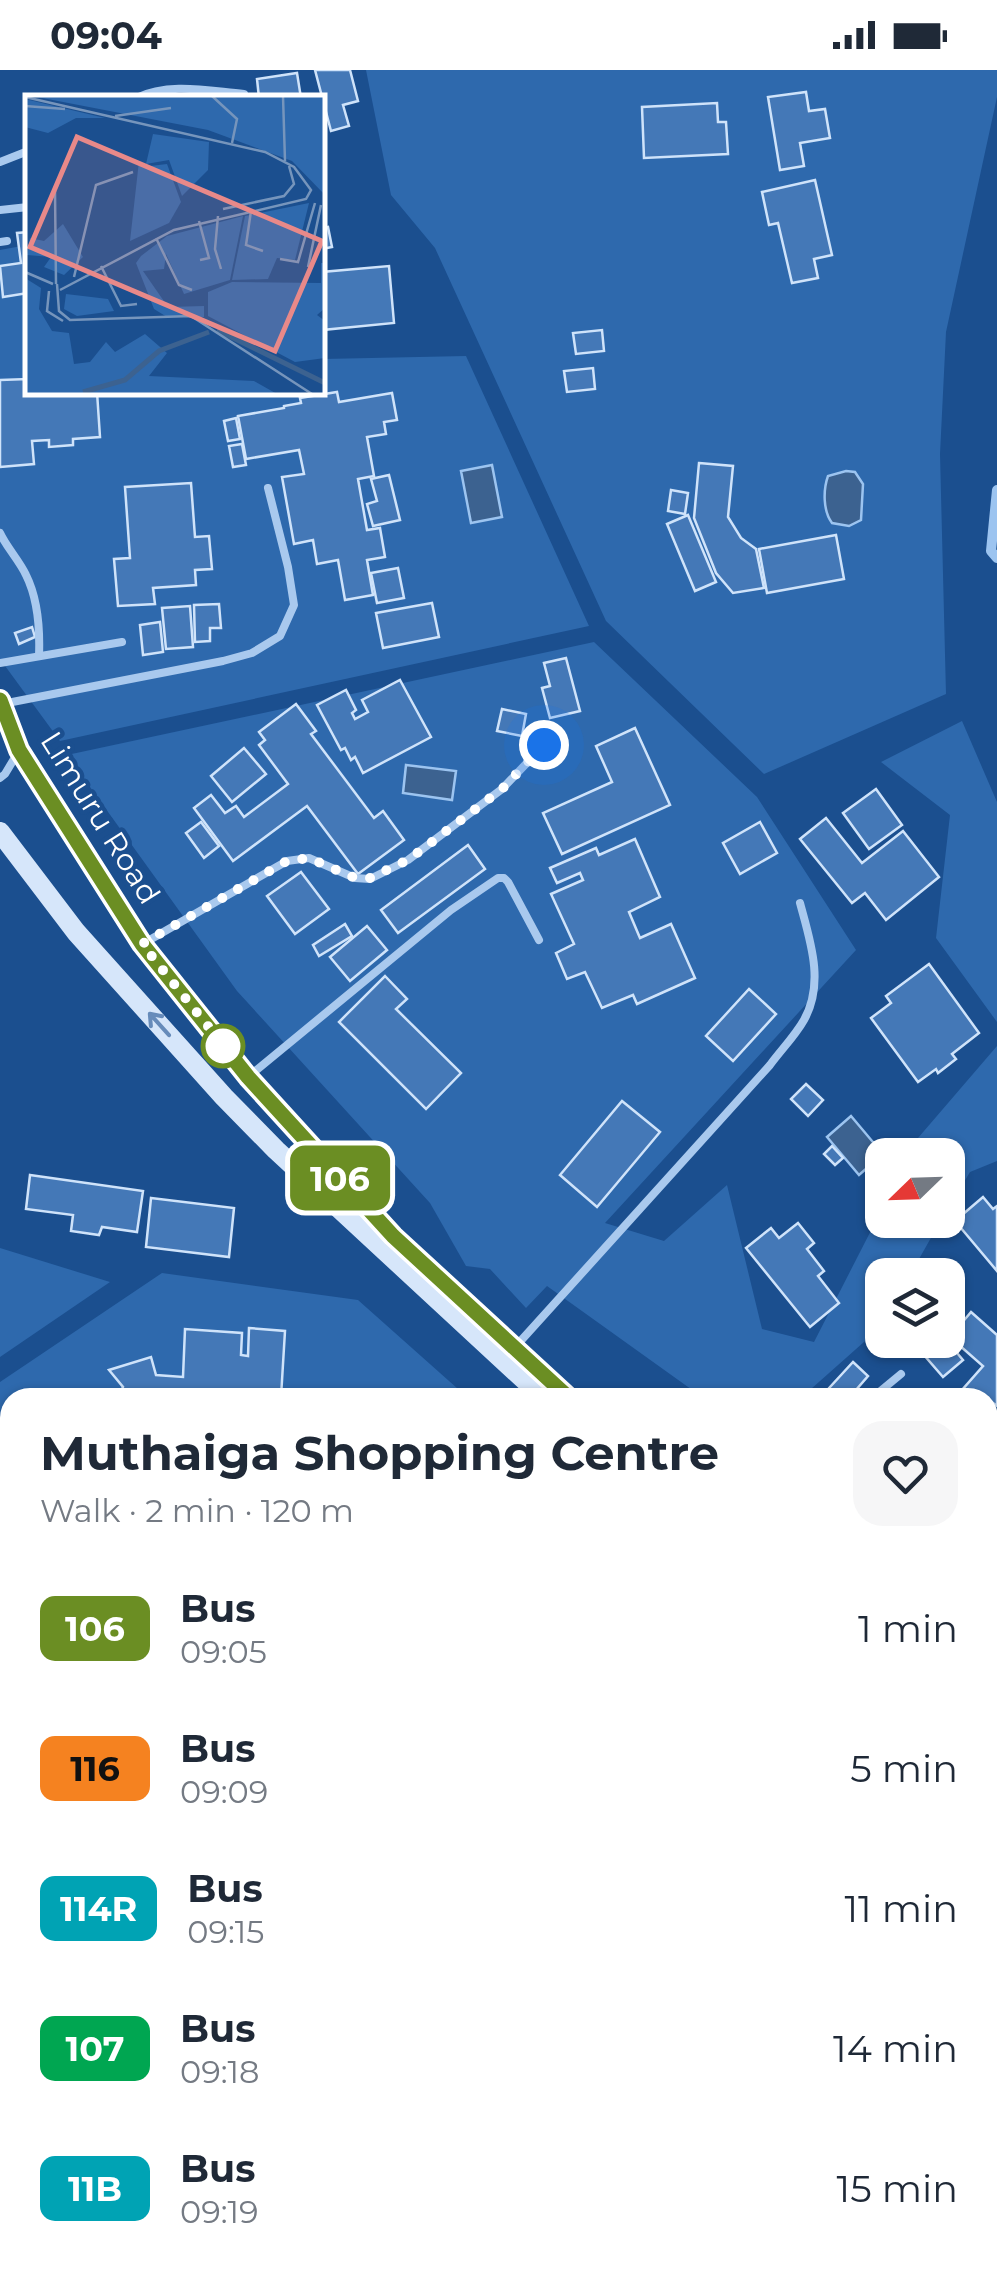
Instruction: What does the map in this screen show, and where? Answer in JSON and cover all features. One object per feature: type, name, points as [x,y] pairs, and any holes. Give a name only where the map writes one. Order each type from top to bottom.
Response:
[{"type":"main road","name":"Limuru Road","points":[[1,702],[19,750],[142,944],[248,1077],[393,1236],[558,1388]]},
{"type":"main road","points":[[0,832],[76,932],[224,1097],[533,1388]]},
{"type":"lane","points":[[142,95],[176,88],[244,94]]},
{"type":"lane","points":[[0,162],[25,151]]},
{"type":"lane","points":[[0,210],[25,207]]},
{"type":"lane","points":[[1,702],[223,661],[252,653],[280,636],[294,605],[268,488]]},
{"type":"lane","points":[[0,533],[28,577],[40,634],[39,656]]},
{"type":"lane","points":[[0,663],[122,642]]},
{"type":"lane","points":[[142,944],[287,861],[309,858],[355,878],[370,878],[408,860],[502,789],[544,745]]},
{"type":"lane","points":[[0,778],[19,750]]},
{"type":"lane","points":[[248,1077],[438,920],[498,878],[508,882],[540,940]]},
{"type":"lane","points":[[514,1348],[806,1019],[814,988],[814,960],[800,902]]},
{"type":"lane","points":[[884,1388],[901,1374]]},
{"type":"shaded area","points":[[366,70],[997,70],[997,97],[946,332],[940,454],[946,694],[764,774],[606,621],[435,248],[391,195]]},
{"type":"shaded area","points":[[25,245],[25,395],[325,395],[325,359],[466,356],[589,626],[60,741],[0,659],[0,250]]},
{"type":"shaded area","points":[[492,465],[502,517],[471,523],[461,471]]},
{"type":"shaded area","points":[[855,472],[863,484],[861,520],[849,526],[832,523],[825,500],[828,476]]},
{"type":"shaded area","points":[[594,642],[757,797],[856,950],[605,1223],[664,1241],[727,1185],[762,1329],[814,1342],[867,1238],[931,1238],[920,1258],[865,1258],[865,1341],[812,1388],[689,1388],[547,1286],[526,1308],[490,1269],[466,1266],[430,1203],[237,991],[67,755]]},
{"type":"shaded area","points":[[962,721],[997,802],[997,1022],[936,938],[950,815],[881,762]]},
{"type":"shaded area","points":[[406,765],[456,771],[452,800],[403,793]]},
{"type":"shaded area","points":[[997,1046],[997,1161],[970,1172],[965,1180],[965,1138],[918,1138]]},
{"type":"shaded area","points":[[851,1116],[870,1138],[865,1138],[865,1170],[859,1175],[827,1137]]},
{"type":"shaded area","points":[[0,1248],[110,1282],[0,1357]]},
{"type":"shaded area","points":[[162,1273],[358,1300],[457,1388],[0,1388],[0,1382]]},
{"type":"building","points":[[315,70],[350,70],[358,101],[343,105],[349,126],[331,131],[325,95],[322,95]]},
{"type":"building","points":[[297,73],[301,95],[259,95],[257,79]]},
{"type":"building","points":[[806,92],[809,111],[825,109],[830,138],[800,143],[804,166],[780,170],[768,97]]},
{"type":"building","points":[[717,103],[718,122],[726,122],[728,154],[644,158],[642,107]]},
{"type":"building","points":[[815,180],[832,255],[814,259],[818,278],[792,283],[778,223],[769,225],[762,192]]},
{"type":"building","points":[[325,228],[332,247],[325,248]]},
{"type":"building","points":[[25,232],[25,293],[3,297],[0,266],[21,263],[17,233]]},
{"type":"building","points":[[389,266],[394,323],[325,330],[325,272]]},
{"type":"building","points":[[602,330],[604,351],[576,354],[573,333]]},
{"type":"building","points":[[593,368],[595,389],[567,392],[564,371]]},
{"type":"building","points":[[25,379],[25,395],[97,395],[100,437],[73,439],[73,445],[49,447],[49,440],[32,441],[34,464],[0,467],[0,380]]},
{"type":"building","points":[[337,392],[339,402],[392,393],[397,420],[384,422],[386,434],[367,437],[374,476],[358,479],[367,530],[380,528],[385,557],[367,560],[373,595],[345,600],[338,560],[317,564],[313,540],[294,544],[282,477],[304,474],[299,450],[246,459],[238,416],[284,408],[301,403],[300,398]]},
{"type":"building","points":[[236,418],[240,439],[228,441],[224,421]]},
{"type":"building","points":[[242,444],[246,465],[233,467],[229,446]]},
{"type":"building","points":[[699,463],[733,466],[728,517],[741,538],[756,549],[764,588],[733,593],[716,573],[694,518]]},
{"type":"building","points":[[389,475],[400,520],[373,526],[367,504],[377,501],[371,479]]},
{"type":"building","points":[[191,483],[195,537],[209,536],[212,569],[195,570],[196,585],[153,588],[155,604],[118,606],[114,559],[130,558],[125,487]]},
{"type":"building","points":[[671,490],[688,493],[685,514],[668,511]]},
{"type":"building","points":[[688,515],[716,582],[695,591],[667,524]]},
{"type":"building","points":[[836,535],[844,579],[767,593],[759,549]]},
{"type":"building","points":[[398,568],[404,598],[377,603],[371,573]]},
{"type":"building","points":[[432,603],[439,637],[383,648],[376,613]]},
{"type":"building","points":[[219,604],[221,628],[210,628],[210,641],[195,642],[194,605]]},
{"type":"building","points":[[190,606],[193,647],[166,649],[162,608]]},
{"type":"building","points":[[160,622],[163,652],[143,655],[140,625]]},
{"type":"building","points":[[32,627],[35,637],[19,644],[15,633]]},
{"type":"building","points":[[566,658],[580,711],[550,718],[542,688],[550,686],[544,663]]},
{"type":"building","points":[[400,680],[431,737],[363,773],[355,757],[351,760],[345,748],[341,750],[317,705],[346,690],[356,710],[352,713],[355,719],[368,712],[362,700]]},
{"type":"building","points":[[296,704],[316,731],[311,734],[374,818],[383,811],[404,840],[358,874],[307,806],[233,861],[194,808],[211,795],[225,813],[236,806],[244,817],[288,784],[259,745],[265,740],[259,732]]},
{"type":"building","points":[[502,709],[526,714],[522,736],[497,731]]},
{"type":"building","points":[[635,728],[670,805],[562,854],[543,813],[612,782],[596,746]]},
{"type":"building","points":[[244,748],[266,774],[232,802],[211,776]]},
{"type":"building","points":[[876,789],[902,825],[869,849],[843,813]]},
{"type":"building","points":[[826,818],[862,863],[903,831],[939,877],[886,920],[865,893],[852,903],[800,839]]},
{"type":"building","points":[[201,822],[219,846],[204,858],[186,833]]},
{"type":"building","points":[[760,822],[777,853],[740,874],[723,843]]},
{"type":"building","points":[[635,839],[660,897],[629,912],[640,938],[671,924],[695,978],[637,1004],[633,995],[602,1008],[585,972],[567,979],[556,953],[574,944],[551,894],[583,880],[580,873],[557,883],[550,868],[596,848],[599,855]]},
{"type":"building","points":[[468,845],[485,869],[398,933],[381,910]]},
{"type":"building","points":[[301,872],[329,909],[295,934],[267,896]]},
{"type":"building","points":[[345,924],[352,936],[319,956],[313,945]]},
{"type":"building","points":[[367,926],[387,950],[350,981],[330,957]]},
{"type":"building","points":[[929,964],[979,1033],[952,1054],[956,1059],[918,1082],[871,1018],[891,1003],[886,996]]},
{"type":"building","points":[[385,976],[407,999],[396,1009],[461,1073],[426,1109],[339,1022]]},
{"type":"building","points":[[749,989],[776,1014],[733,1061],[706,1036]]},
{"type":"building","points":[[806,1084],[823,1100],[808,1116],[791,1099]]},
{"type":"building","points":[[622,1101],[660,1132],[597,1207],[560,1175]]},
{"type":"building","points":[[832,1146],[843,1158],[835,1165],[824,1154]]},
{"type":"building","points":[[30,1175],[143,1191],[137,1232],[102,1227],[99,1235],[71,1231],[73,1215],[26,1209]]},
{"type":"building","points":[[983,1197],[993,1209],[997,1206],[997,1271],[965,1233],[965,1212]]},
{"type":"building","points":[[151,1198],[234,1208],[229,1257],[146,1247]]},
{"type":"building","points":[[798,1223],[814,1243],[807,1249],[824,1271],[818,1276],[839,1303],[810,1327],[746,1248],[771,1228],[779,1238]]},
{"type":"building","points":[[971,1312],[997,1335],[997,1388],[964,1388],[983,1366],[965,1350],[965,1319]]},
{"type":"building","points":[[249,1328],[285,1331],[282,1388],[122,1388],[109,1370],[151,1357],[156,1375],[183,1377],[185,1329],[242,1333],[241,1355],[248,1356]]},
{"type":"building","points":[[927,1358],[961,1358],[963,1360],[943,1377]]},
{"type":"building","points":[[853,1362],[868,1376],[858,1388],[829,1388]]},
{"type":"waterway","points":[[997,490],[991,551],[997,558]]},
{"type":"bus line","name":"106","points":[[0,700],[19,750],[142,944],[248,1077],[393,1236],[557,1388]]},
{"type":"route","points":[[223,1046],[227,1050],[142,944],[287,861],[309,858],[355,878],[370,878],[408,860],[502,789],[544,745]]}]
